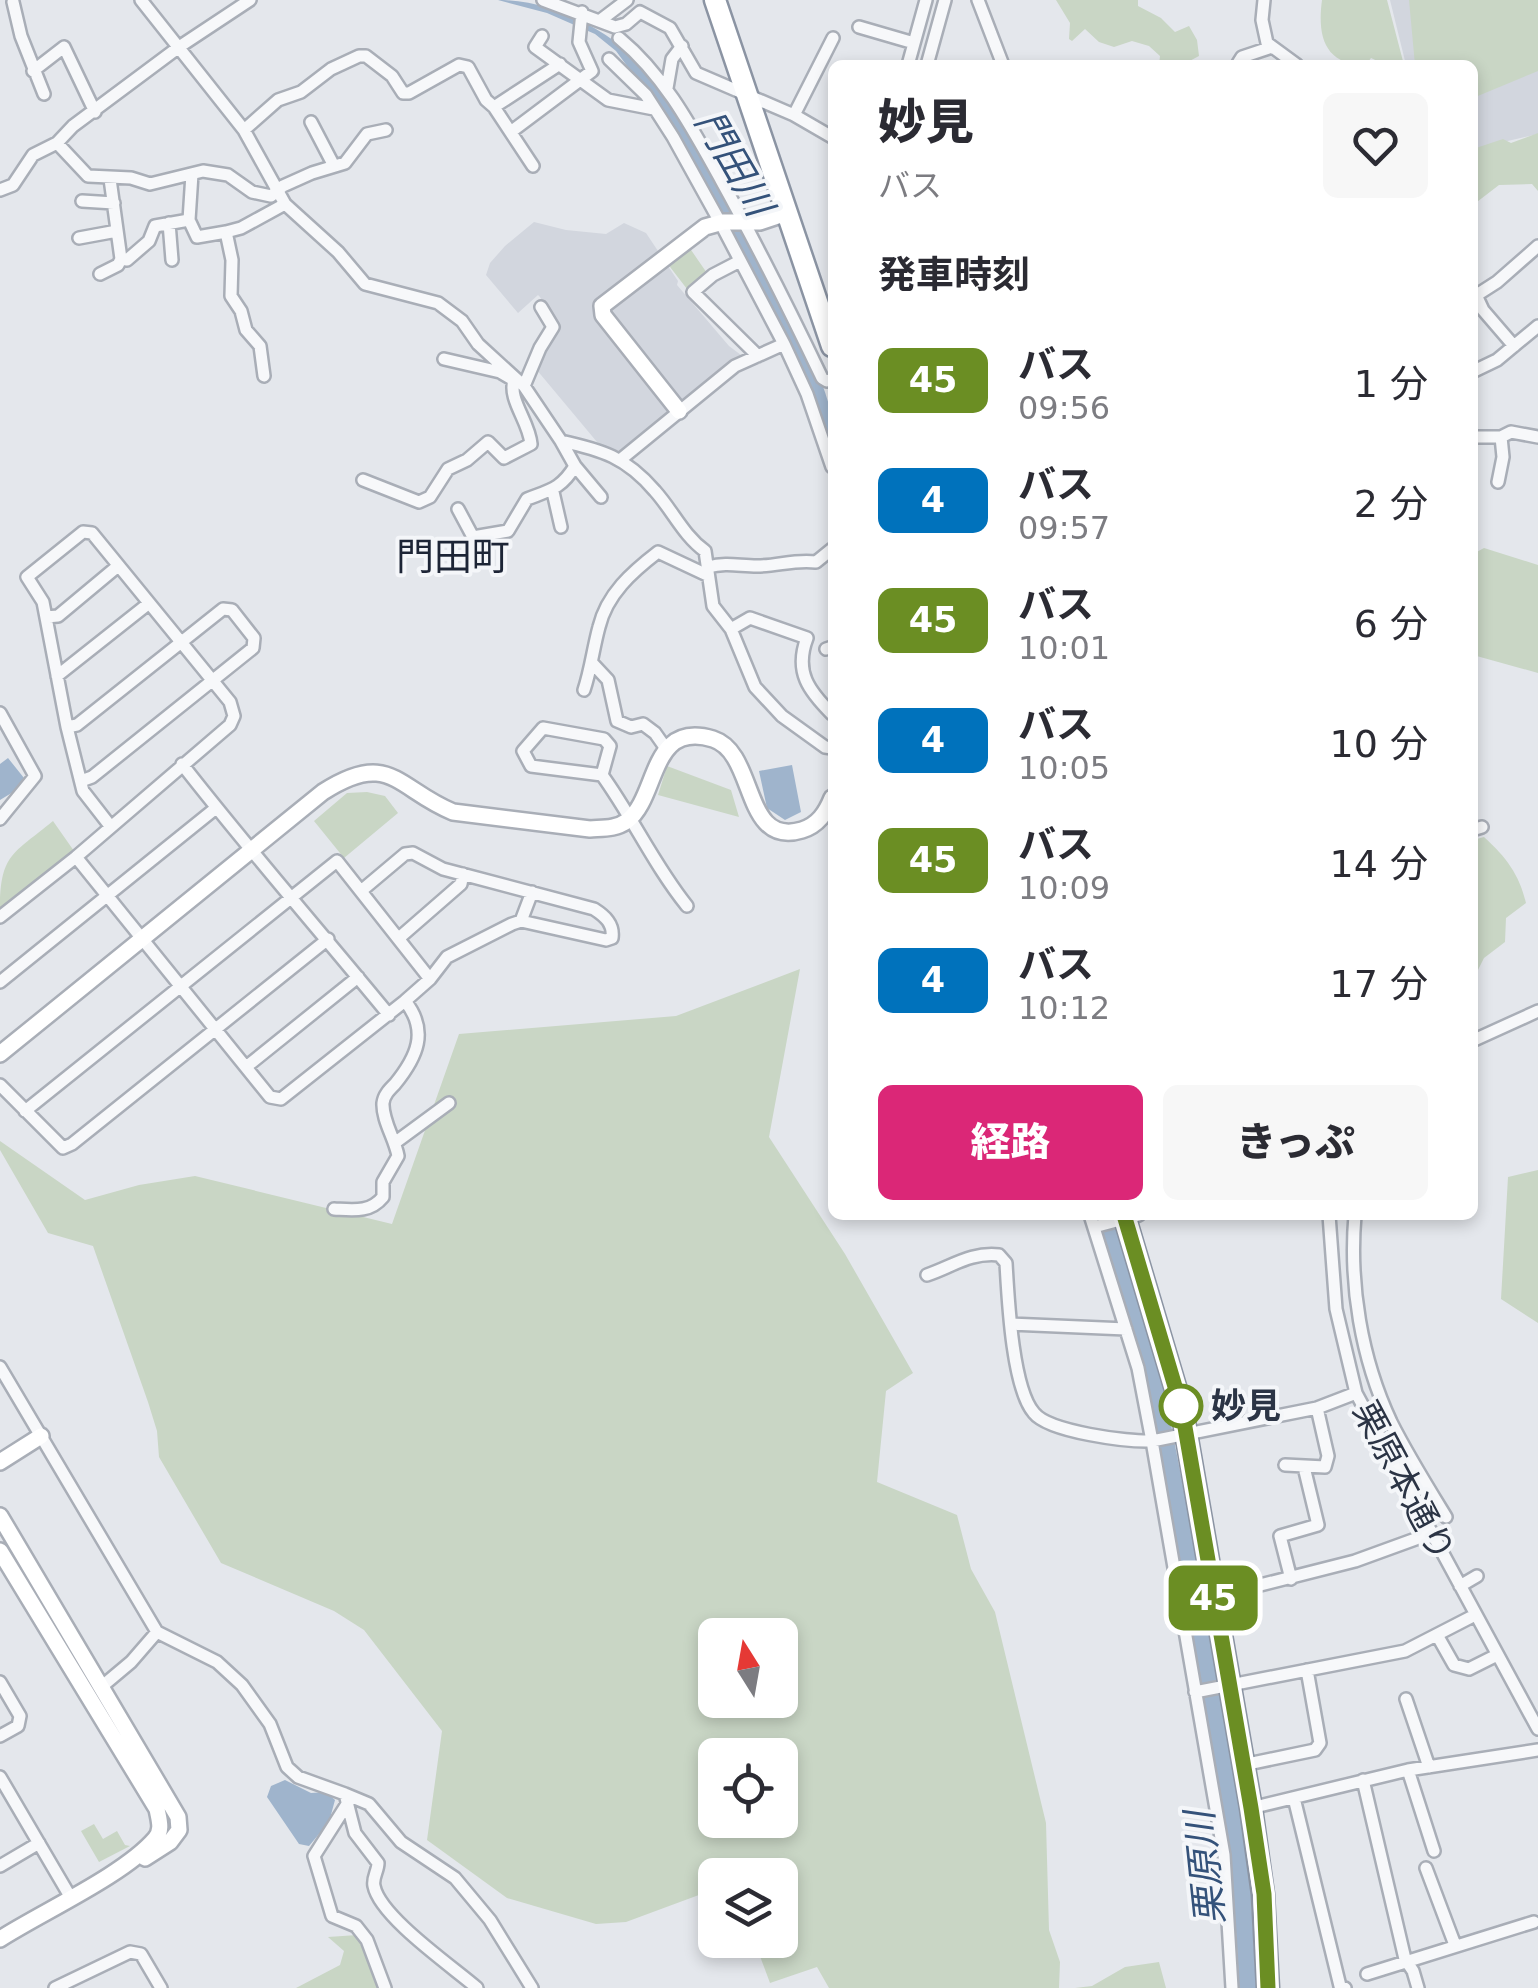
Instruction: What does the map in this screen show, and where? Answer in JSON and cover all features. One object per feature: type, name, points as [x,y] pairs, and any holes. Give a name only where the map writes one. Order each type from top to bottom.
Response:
[{"type":"highway","points":[[715,0],[828,327]]},
{"type":"highway","points":[[1128,1220],[1182,1410],[1180,1437],[1213,1598],[1224,1686],[1243,1765],[1264,1894],[1268,1988]]},
{"type":"street","points":[[141,0],[244,130],[286,204],[338,252],[365,284],[438,303],[462,321],[478,344],[518,382],[601,497]]},
{"type":"street","points":[[2,187],[13,186],[34,155],[57,143],[179,47],[250,0]]},
{"type":"street","points":[[543,0],[615,27],[626,24],[642,6],[670,28],[696,73],[828,134]]},
{"type":"street","points":[[602,19],[627,0]]},
{"type":"street","points":[[926,0],[930,18],[926,60]]},
{"type":"street","points":[[909,60],[914,43],[946,0]]},
{"type":"street","points":[[978,0],[1000,60]]},
{"type":"street","points":[[1264,0],[1267,43],[1291,60]]},
{"type":"street","points":[[0,12],[14,1],[33,71],[44,94]]},
{"type":"street","points":[[512,131],[592,72],[580,42],[581,15]]},
{"type":"street","points":[[859,26],[914,43]]},
{"type":"street","points":[[542,36],[534,47],[608,100],[654,109]]},
{"type":"street","points":[[619,38],[667,90],[732,222],[822,378],[828,381]]},
{"type":"street","points":[[794,115],[833,38]]},
{"type":"street","points":[[667,90],[672,59],[682,46]]},
{"type":"street","points":[[33,71],[64,47],[94,112]]},
{"type":"street","points":[[1240,60],[1272,47]]},
{"type":"street","points":[[244,130],[278,100],[301,92],[332,69],[359,56],[366,56],[392,76],[403,93],[459,64],[468,68],[533,166]]},
{"type":"street","points":[[609,59],[646,96],[732,222],[740,261],[807,394],[828,455]]},
{"type":"street","points":[[494,107],[560,64]]},
{"type":"street","points":[[311,122],[334,166]]},
{"type":"street","points":[[57,143],[88,176],[132,178],[150,184],[204,171],[228,175],[252,192],[272,196],[283,186],[346,163],[368,134],[386,130]]},
{"type":"street","points":[[192,174],[189,220],[197,237],[240,228],[286,204]]},
{"type":"street","points":[[100,274],[118,265],[121,258],[110,179]]},
{"type":"street","points":[[82,201],[114,203]]},
{"type":"street","points":[[679,411],[603,315],[602,306],[705,227],[760,222],[787,213]]},
{"type":"street","points":[[121,258],[128,260],[150,241],[155,226],[189,220]]},
{"type":"street","points":[[169,223],[172,260]]},
{"type":"street","points":[[79,238],[117,232]]},
{"type":"street","points":[[226,232],[232,260],[232,296],[242,312],[246,330],[260,346],[264,376]]},
{"type":"street","points":[[1478,293],[1538,246]]},
{"type":"street","points":[[740,261],[693,292],[758,356]]},
{"type":"street","points":[[1478,302],[1514,346]]},
{"type":"street","points":[[363,480],[418,502],[430,497],[448,469],[468,460],[488,442],[504,458],[531,444],[511,387],[553,327],[542,307]]},
{"type":"street","points":[[1478,369],[1497,360],[1538,326]]},
{"type":"street","points":[[620,460],[736,366],[784,344]]},
{"type":"street","points":[[444,359],[500,372],[518,382]]},
{"type":"street","points":[[1478,437],[1501,437],[1512,432],[1538,438]]},
{"type":"street","points":[[1498,482],[1504,457],[1501,437]]},
{"type":"street","points":[[560,440],[605,451],[655,491],[694,543],[705,551],[713,606],[730,628],[756,687],[782,716],[828,748]]},
{"type":"street","points":[[458,509],[473,537],[500,534],[508,531],[527,499],[553,492],[564,484],[575,466]]},
{"type":"street","points":[[553,492],[561,527]]},
{"type":"street","points":[[0,917],[111,827],[230,724],[234,716],[230,702],[92,534],[83,532],[27,577],[43,602],[83,791],[111,827]]},
{"type":"street","points":[[584,690],[594,664],[599,626],[610,599],[630,573],[658,552],[707,571],[728,562],[758,566],[796,560],[816,562],[828,553]]},
{"type":"street","points":[[46,618],[58,616],[118,566]]},
{"type":"street","points":[[57,676],[148,604]]},
{"type":"street","points":[[67,727],[77,725],[223,609],[232,610],[254,638],[253,648],[212,682],[92,777],[80,781]]},
{"type":"street","points":[[730,628],[750,618],[807,638],[800,655],[804,672],[812,694],[828,710]]},
{"type":"street","points":[[594,664],[608,680],[617,721],[631,727],[643,724],[667,750]]},
{"type":"street","points":[[0,712],[35,776],[0,819]]},
{"type":"street","points":[[602,775],[610,746],[604,739],[543,728],[523,751],[531,766],[602,775],[632,816],[663,876],[687,906]]},
{"type":"street","points":[[0,1054],[340,782],[376,774],[408,783],[437,806],[452,812],[590,829],[611,828],[632,816],[645,796],[657,760],[676,743],[697,737],[716,740],[740,764],[761,818],[788,832],[818,822],[828,805]]},
{"type":"street","points":[[182,764],[250,851],[389,1014]]},
{"type":"street","points":[[0,982],[216,808]]},
{"type":"street","points":[[76,857],[270,1097],[281,1099],[406,1001],[448,957],[521,921],[606,940],[612,938],[613,930],[594,908],[443,869],[413,852],[405,854],[361,891]]},
{"type":"street","points":[[25,1111],[336,860],[430,979]]},
{"type":"street","points":[[399,938],[461,884],[463,874]]},
{"type":"street","points":[[521,921],[532,892]]},
{"type":"street","points":[[0,1085],[62,1148],[72,1144],[328,940]]},
{"type":"street","points":[[246,1067],[358,977]]},
{"type":"street","points":[[334,1209],[361,1210],[376,1205],[383,1196],[382,1182],[398,1156],[383,1098],[416,1053],[420,1029],[417,1015],[406,1001]]},
{"type":"street","points":[[1478,1039],[1538,1011]]},
{"type":"street","points":[[396,1142],[449,1103]]},
{"type":"street","name":"栗原本通り","points":[[1328,1220],[1336,1309],[1356,1393],[1538,1728]]},
{"type":"street","points":[[1355,1220],[1353,1274],[1375,1384],[1392,1424],[1446,1517]]},
{"type":"street","points":[[1094,1223],[1155,1441],[1224,1855],[1232,1988]]},
{"type":"street","points":[[927,1275],[955,1266],[963,1258],[1000,1254],[1006,1262],[1017,1374],[1034,1414],[1046,1423],[1132,1442],[1155,1441],[1317,1408],[1356,1393]]},
{"type":"street","points":[[1011,1324],[1126,1329]]},
{"type":"street","points":[[0,1367],[158,1632],[217,1662],[242,1685],[270,1724],[287,1767],[298,1777],[368,1804],[413,1852],[443,1866],[490,1920],[532,1988]]},
{"type":"street","points":[[1285,1465],[1324,1467],[1328,1456],[1317,1408]]},
{"type":"street","points":[[0,1462],[42,1436]]},
{"type":"street","points":[[1292,1579],[1280,1536],[1318,1525],[1304,1467]]},
{"type":"street","points":[[0,1516],[100,1688],[156,1809],[160,1828],[156,1838],[124,1864],[0,1939]]},
{"type":"street","points":[[1213,1598],[1292,1579],[1432,1532]]},
{"type":"street","points":[[0,1551],[127,1747]]},
{"type":"street","points":[[1460,1586],[1478,1576]]},
{"type":"street","points":[[1198,1691],[1405,1651],[1476,1616]]},
{"type":"street","points":[[100,1688],[158,1632]]},
{"type":"street","points":[[1437,1635],[1454,1665],[1470,1670],[1497,1654]]},
{"type":"street","points":[[1243,1765],[1315,1750],[1320,1743],[1307,1670]]},
{"type":"street","points":[[0,1682],[20,1716],[18,1726],[0,1736]]},
{"type":"street","points":[[1406,1698],[1429,1767]]},
{"type":"street","points":[[1251,1808],[1408,1770],[1538,1750]]},
{"type":"street","points":[[1408,1770],[1434,1851]]},
{"type":"street","points":[[0,1777],[5,1798],[39,1843],[71,1898]]},
{"type":"street","points":[[1363,1780],[1408,1963],[1418,1988]]},
{"type":"street","points":[[347,1798],[314,1856],[315,1866],[332,1916],[356,1926],[367,1940],[385,1988]]},
{"type":"street","points":[[347,1798],[354,1833],[378,1862],[374,1886],[386,1906],[411,1934],[478,1988]]},
{"type":"street","points":[[1294,1798],[1340,1986],[1345,1988]]},
{"type":"street","points":[[0,1866],[39,1843]]},
{"type":"street","points":[[1426,1868],[1455,1946]]},
{"type":"street","points":[[1368,1974],[1534,1922]]},
{"type":"street","points":[[55,1988],[130,1952],[141,1954],[161,1988]]},
{"type":"shaded area","points":[[1390,0],[1538,0],[1538,134],[1478,148],[1478,60],[1405,60]]},
{"type":"shaded area","points":[[534,222],[606,234],[624,223],[646,233],[677,285],[729,346],[745,358],[620,455],[597,442],[536,369],[556,325],[540,297],[518,313],[486,275],[490,263],[505,246]]},
{"type":"green space","points":[[1056,0],[1138,0],[1138,6],[1161,18],[1175,32],[1189,26],[1197,40],[1199,56],[1191,60],[1160,60],[1149,46],[1132,41],[1114,47],[1099,42],[1085,29],[1072,41],[1070,23]]},
{"type":"green space","points":[[1322,0],[1387,0],[1403,60],[1341,60],[1327,46],[1321,26]]},
{"type":"green space","points":[[1409,0],[1538,0],[1538,71],[1478,96],[1478,60],[1415,60]]},
{"type":"green space","points":[[1538,133],[1538,191],[1532,184],[1499,185],[1478,201],[1478,147],[1503,139],[1511,143]]},
{"type":"green space","points":[[689,247],[709,276],[687,289],[667,263]]},
{"type":"green space","points":[[1484,548],[1538,565],[1538,673],[1478,656],[1478,551]]},
{"type":"green space","points":[[667,766],[731,790],[739,817],[658,795]]},
{"type":"green space","points":[[347,793],[385,796],[398,813],[344,858],[314,821]]},
{"type":"green space","points":[[53,821],[74,851],[0,909],[6,866],[19,849]]},
{"type":"green space","points":[[1484,837],[1511,867],[1526,903],[1506,918],[1505,942],[1484,958],[1478,970],[1478,839]]},
{"type":"green space","points":[[800,969],[769,1137],[845,1254],[913,1373],[886,1391],[877,1482],[957,1515],[971,1569],[995,1612],[1046,1823],[1049,1930],[1060,1962],[1059,1988],[829,1988],[817,1967],[770,1983],[761,1958],[798,1958],[798,1858],[698,1858],[698,1895],[626,1922],[596,1924],[507,1898],[427,1840],[442,1731],[364,1630],[334,1611],[221,1563],[159,1457],[157,1431],[148,1402],[93,1246],[48,1233],[0,1150],[0,1141],[85,1200],[139,1185],[195,1176],[392,1224],[459,1034],[676,1016]]},
{"type":"green space","points":[[1538,1170],[1538,1323],[1501,1299],[1508,1177]]},
{"type":"green space","points":[[94,1824],[103,1839],[117,1831],[125,1845],[130,1846],[99,1862],[81,1831]]},
{"type":"green space","points":[[357,1935],[380,1988],[296,1988],[340,1965],[344,1951],[328,1937]]},
{"type":"green space","points":[[1159,1962],[1166,1988],[1075,1988],[1092,1986],[1125,1967]]},
{"type":"water","points":[[498,0],[541,6],[602,33],[652,75],[679,111],[815,365],[828,403],[828,446],[801,374],[658,108],[616,51],[595,34],[547,13]]},
{"type":"water","points":[[8,758],[28,783],[0,800],[0,764]]},
{"type":"water","points":[[792,765],[801,812],[785,820],[767,808],[759,771]]},
{"type":"water","points":[[1097,1220],[1116,1220],[1159,1362],[1212,1637],[1250,1876],[1256,1988],[1239,1988],[1232,1888],[1219,1789],[1158,1448],[1138,1353]]},
{"type":"water","points":[[285,1780],[311,1793],[326,1792],[335,1800],[329,1822],[309,1846],[299,1844],[267,1797],[271,1786]]},
{"type":"bus line","name":"45","points":[[1126,1220],[1182,1410],[1264,1894],[1268,1988]]},
{"type":"place","name":"妙見","points":[[1181,1406]]},
{"type":"district","name":"門田町","points":[[453,557]]},
{"type":"water label","name":"門田川","points":[[734,163]]},
{"type":"water label","name":"栗原川","points":[[1205,1868]]}]
